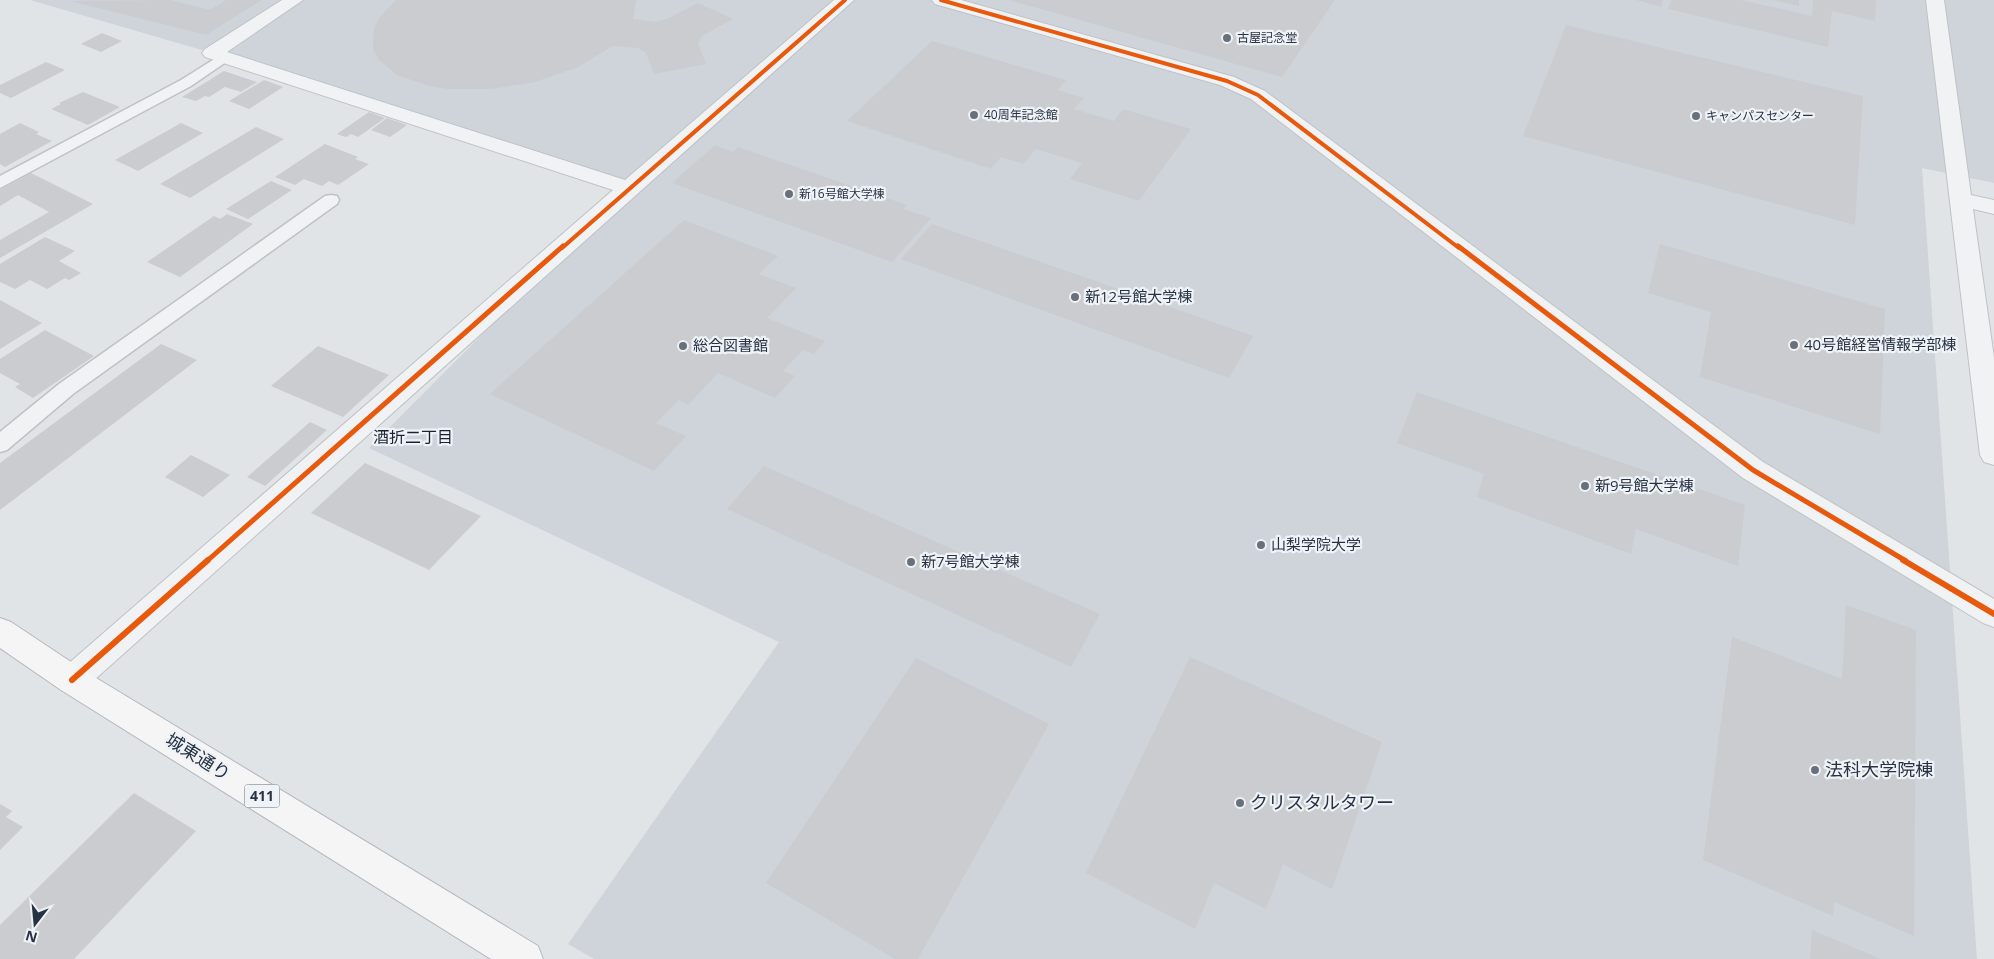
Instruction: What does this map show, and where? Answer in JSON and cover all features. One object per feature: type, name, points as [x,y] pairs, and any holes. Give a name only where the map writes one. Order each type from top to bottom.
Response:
[{"type":"highway","name":"城東通り","points":[[0,631],[72,680],[525,959]]},
{"type":"street","points":[[294,0],[212,53],[629,188]]},
{"type":"street","points":[[72,680],[629,188],[845,0]]},
{"type":"street","points":[[941,0],[1227,81],[1258,95],[1753,470],[1994,614]]},
{"type":"street","points":[[1935,0],[1994,454]]},
{"type":"street","points":[[1961,199],[1994,207]]},
{"type":"lane","points":[[0,183],[186,83],[224,57]]},
{"type":"lane","points":[[0,444],[66,389],[331,200]]},
{"type":"shaded area","name":"山梨学院大学","points":[[30,0],[1994,0],[1994,183],[1922,168],[1977,959],[594,959],[568,944],[779,642],[369,448],[628,188],[212,53]]},
{"type":"building","points":[[170,0],[210,10],[226,0],[262,0],[206,35],[70,1]]},
{"type":"building","points":[[396,0],[636,0],[633,19],[656,22],[667,19],[698,3],[733,19],[702,36],[698,43],[706,64],[654,74],[646,53],[638,48],[613,46],[578,67],[535,82],[491,89],[448,89],[429,86],[397,75],[378,59],[373,49],[374,28],[379,18]]},
{"type":"building","name":"古屋記念堂","points":[[1009,0],[1335,0],[1282,77]]},
{"type":"building","points":[[1636,0],[1663,0],[1661,7]]},
{"type":"building","points":[[1672,0],[1741,0],[1812,16],[1813,0],[1876,0],[1875,21],[1832,11],[1828,47],[1668,9]]},
{"type":"building","points":[[1774,0],[1799,0],[1799,6]]},
{"type":"building","name":"キャンパスセンター","points":[[1566,25],[1863,96],[1855,225],[1523,136]]},
{"type":"building","points":[[102,33],[122,41],[101,52],[81,44]]},
{"type":"building","name":"40周年記念館","points":[[932,41],[1066,80],[1058,90],[1084,98],[1074,109],[1114,121],[1123,109],[1191,129],[1139,201],[1070,179],[1082,163],[1036,149],[1023,164],[1001,157],[991,169],[847,121]]},
{"type":"building","points":[[46,62],[65,70],[11,98],[0,93],[0,85]]},
{"type":"building","points":[[224,71],[257,82],[241,92],[225,87],[209,97],[205,96],[196,101],[182,97]]},
{"type":"building","points":[[264,80],[283,87],[249,109],[229,101]]},
{"type":"building","points":[[83,92],[120,107],[88,125],[51,109],[61,104],[59,103]]},
{"type":"building","points":[[369,112],[385,118],[358,137],[351,134],[346,137],[337,134]]},
{"type":"building","points":[[387,118],[407,125],[390,137],[371,130]]},
{"type":"building","points":[[20,123],[39,132],[36,134],[52,141],[5,167],[0,164],[0,134]]},
{"type":"building","points":[[181,123],[203,133],[138,171],[115,160]]},
{"type":"building","points":[[256,127],[284,139],[190,198],[160,184]]},
{"type":"building","points":[[325,144],[358,157],[355,159],[369,164],[338,185],[329,181],[322,186],[304,179],[295,185],[275,177]]},
{"type":"building","name":"新16号館大学棟","points":[[715,145],[733,152],[738,147],[907,205],[903,209],[931,218],[892,262],[672,183]]},
{"type":"building","points":[[31,173],[93,204],[0,258],[0,240],[49,212],[18,195],[0,206],[0,190]]},
{"type":"building","points":[[271,181],[292,190],[248,219],[226,209]]},
{"type":"building","points":[[227,214],[253,224],[180,277],[147,262],[214,216],[220,219]]},
{"type":"building","name":"総合図書館","points":[[684,220],[778,256],[759,274],[796,288],[767,318],[825,341],[814,354],[803,350],[783,371],[795,376],[775,398],[718,373],[688,405],[679,400],[656,423],[686,436],[654,471],[490,394]]},
{"type":"building","name":"新12号館大学棟","points":[[932,224],[1253,336],[1229,378],[901,259]]},
{"type":"building","points":[[45,237],[75,251],[59,261],[81,273],[69,280],[65,278],[47,289],[30,280],[15,289],[0,282],[0,264]]},
{"type":"building","name":"40号館経営情報学部棟","points":[[1660,244],[1885,309],[1880,434],[1700,377],[1711,312],[1648,293]]},
{"type":"building","points":[[0,300],[42,323],[0,349]]},
{"type":"building","points":[[45,330],[94,356],[33,398],[15,387],[20,384],[0,373],[0,359]]},
{"type":"building","points":[[161,344],[197,360],[0,510],[0,463]]},
{"type":"building","points":[[318,346],[389,375],[343,417],[271,386]]},
{"type":"building","name":"新9号館大学棟","points":[[1417,392],[1745,505],[1738,566],[1636,529],[1631,554],[1477,497],[1484,474],[1397,443]]},
{"type":"building","points":[[310,422],[327,430],[265,486],[247,477]]},
{"type":"building","points":[[191,455],[230,475],[203,497],[165,477]]},
{"type":"building","points":[[365,463],[481,516],[429,570],[311,513]]},
{"type":"building","name":"新7号館大学棟","points":[[764,466],[1100,614],[1071,667],[727,509]]},
{"type":"building","name":"法科大学院棟","points":[[1846,605],[1916,630],[1914,936],[1834,902],[1833,916],[1703,860],[1732,637],[1842,679]]},
{"type":"building","name":"クリスタルタワー","points":[[1190,657],[1382,742],[1332,889],[1283,864],[1266,909],[1214,883],[1195,929],[1086,873]]},
{"type":"building","points":[[916,658],[1049,724],[918,959],[895,959],[766,883]]},
{"type":"building","points":[[134,793],[196,831],[74,959],[0,959],[0,925]]},
{"type":"building","points":[[0,804],[12,811],[6,817],[23,827],[0,850]]},
{"type":"building","points":[[1812,930],[1881,959],[1810,959]]},
{"type":"cycle path","points":[[72,680],[629,188],[845,0]]},
{"type":"cycle path","points":[[941,0],[1227,81],[1258,95],[1753,470],[1994,614]]},
{"type":"place","name":"古屋記念堂","points":[[1227,38]]},
{"type":"place","name":"40周年記念館","points":[[974,115]]},
{"type":"place","name":"キャンパスセンター","points":[[1696,116]]},
{"type":"place","name":"新16号館大学棟","points":[[789,194]]},
{"type":"place","name":"新12号館大学棟","points":[[1075,297]]},
{"type":"place","name":"40号館経営情報学部棟","points":[[1794,345]]},
{"type":"place","name":"総合図書館","points":[[683,346]]},
{"type":"place","name":"新9号館大学棟","points":[[1585,486]]},
{"type":"place","name":"山梨学院大学","points":[[1261,545]]},
{"type":"place","name":"新7号館大学棟","points":[[911,562]]},
{"type":"place","name":"法科大学院棟","points":[[1815,770]]},
{"type":"place","name":"クリスタルタワー","points":[[1240,803]]},
{"type":"district","name":"酒折二丁目","points":[[413,437]]}]
